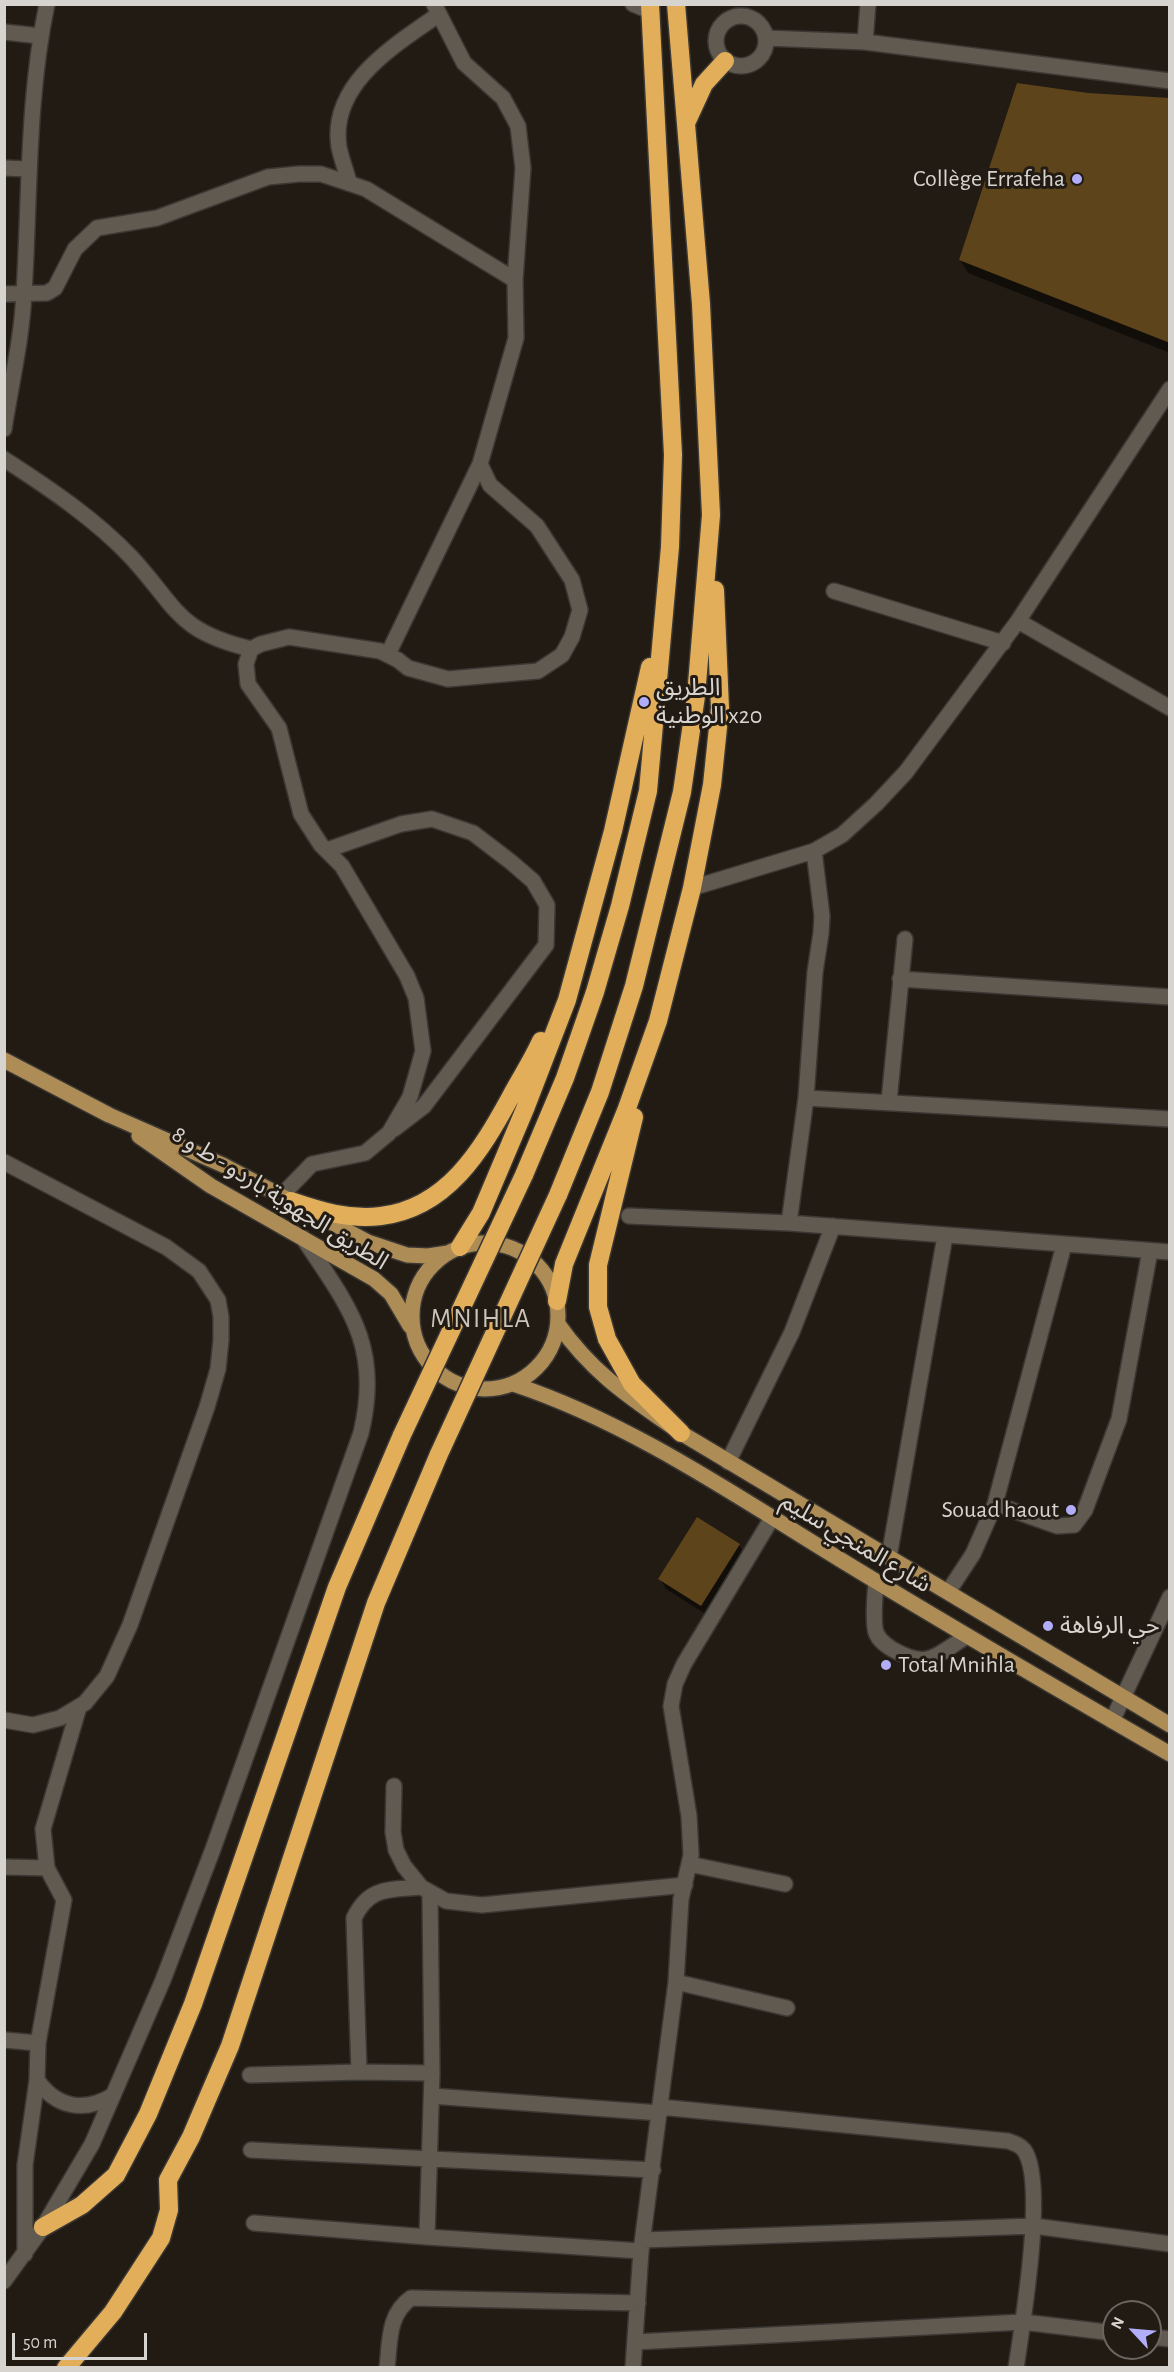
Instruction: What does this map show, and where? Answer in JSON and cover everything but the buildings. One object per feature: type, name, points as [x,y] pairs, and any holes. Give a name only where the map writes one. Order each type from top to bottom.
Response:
[{"type":"highway","points":[[676,4],[684,128],[701,304],[720,708],[712,785],[692,888],[597,1265],[598,1307],[607,1339],[632,1384],[681,1433]]},
{"type":"highway","points":[[43,2227],[82,2205],[116,2175],[148,2114],[193,2004],[337,1587],[402,1435],[524,1174],[565,1078],[595,992],[648,791],[670,547],[673,455],[650,8]]},
{"type":"highway","points":[[684,128],[696,98],[725,61]]},
{"type":"highway","points":[[66,2367],[113,2312],[155,2252],[167,2217],[168,2180],[191,2137],[230,2046],[376,1603],[439,1454],[558,1195],[600,1092],[634,986],[682,792],[696,696],[711,515]]},
{"type":"highway","points":[[454,1250],[481,1213],[525,1109],[567,1000],[612,831],[656,644],[670,547]]},
{"type":"highway","points":[[286,1199],[333,1215],[380,1216],[404,1211],[425,1201],[454,1182],[477,1155],[497,1121],[537,1048],[578,958]]},
{"type":"highway","points":[[556,1302],[564,1264],[626,1111],[658,1021]]},
{"type":"main road","name":"الطريق الجهوية باردو - ط و 8","points":[[4,1060],[109,1115],[223,1165],[387,1250],[428,1256],[454,1250]]},
{"type":"main road","name":"الطريق الجهوية باردو - ط و 8","points":[[109,1115],[211,1186],[374,1279],[404,1311],[413,1331]]},
{"type":"main road","points":[[481,1243],[501,1245],[521,1252],[537,1265],[550,1282],[556,1302],[558,1324],[553,1343],[544,1360],[530,1374],[513,1384],[500,1388],[475,1389],[451,1382],[431,1367],[418,1346],[413,1331],[412,1309],[418,1287],[430,1268],[454,1250],[481,1243]]},
{"type":"main road","name":"شارع المنجي سليم","points":[[558,1324],[579,1354],[609,1384],[681,1433],[1170,1725]]},
{"type":"main road","name":"شارع المنجي سليم","points":[[513,1384],[594,1415],[1170,1754]]},
{"type":"street","points":[[4,429],[24,295],[28,169],[40,36],[47,4]]},
{"type":"street","points":[[633,4],[650,8]]},
{"type":"street","points":[[865,42],[868,4]]},
{"type":"street","points":[[350,182],[339,146],[339,122],[345,103],[360,76],[436,10],[464,63],[503,98],[518,126],[523,168],[514,280],[516,338],[480,464],[388,654]]},
{"type":"street","points":[[738,10],[756,21],[766,38],[760,56],[753,63],[734,65],[725,61],[719,53],[717,34],[721,25],[738,10]]},
{"type":"street","points":[[4,32],[40,36]]},
{"type":"street","points":[[766,38],[865,42],[1170,81]]},
{"type":"street","points":[[4,168],[28,169]]},
{"type":"street","points":[[4,294],[24,295],[47,292],[54,288],[75,249],[97,228],[157,218],[268,177],[321,174],[366,189],[514,280]]},
{"type":"street","points":[[692,888],[814,851],[842,835],[906,772],[1018,621],[1170,389]]},
{"type":"street","points":[[4,459],[56,493],[130,557],[185,622],[203,634],[251,649],[289,637],[388,654],[408,668],[448,679],[538,671],[562,655],[572,637],[580,610],[572,580],[537,526],[495,490],[480,464]]},
{"type":"street","points":[[834,591],[1003,642]]},
{"type":"street","points":[[1018,621],[1170,708]]},
{"type":"street","points":[[251,649],[246,664],[248,684],[279,728],[301,814],[348,876],[407,976],[416,998],[423,1052],[410,1097],[389,1133]]},
{"type":"street","points":[[286,1199],[312,1164],[365,1154],[424,1106],[546,945],[547,906],[533,881],[512,862],[472,833],[432,819],[401,824],[327,850]]},
{"type":"street","points":[[789,1223],[806,1098],[815,972],[822,916],[814,851]]},
{"type":"street","points":[[889,1101],[905,939]]},
{"type":"street","points":[[900,979],[1170,997]]},
{"type":"street","points":[[806,1098],[1170,1119]]},
{"type":"street","points":[[4,1161],[186,1260],[209,1284],[218,1300],[221,1317],[218,1369],[210,1397],[130,1625],[107,1676],[80,1707],[60,1718],[33,1725],[4,1720]]},
{"type":"street","points":[[629,1216],[789,1223],[1170,1252]]},
{"type":"street","points":[[728,1462],[792,1332],[833,1226]]},
{"type":"street","points":[[889,1557],[945,1236]]},
{"type":"street","points":[[4,2281],[43,2227],[92,2144],[197,1893],[279,1658],[351,1468],[367,1407],[369,1379],[366,1352],[358,1326],[345,1301],[303,1238]]},
{"type":"street","points":[[948,1592],[973,1554],[995,1504],[1064,1245]]},
{"type":"street","points":[[995,1504],[1057,1526],[1074,1525],[1082,1515],[1119,1419],[1150,1251]]},
{"type":"street","points":[[633,2367],[642,2245],[676,1982],[681,1899],[689,1864],[691,1834],[671,1706],[675,1684],[772,1518]]},
{"type":"street","points":[[876,1581],[875,1630],[879,1640],[888,1646],[910,1659],[919,1661],[930,1658],[967,1636]]},
{"type":"street","points":[[1112,1720],[1124,1699],[1170,1597]]},
{"type":"street","points":[[25,2254],[25,2166],[37,2080],[38,2043],[64,1900],[46,1868],[43,1829],[80,1707]]},
{"type":"street","points":[[394,1786],[393,1832],[396,1850],[404,1866],[425,1890],[432,2073],[427,2237]]},
{"type":"street","points":[[689,1864],[785,1884]]},
{"type":"street","points":[[4,1867],[46,1868]]},
{"type":"street","points":[[359,2072],[354,1918],[360,1905],[370,1896],[383,1890],[425,1890],[455,1903],[482,1905],[684,1885]]},
{"type":"street","points":[[676,1982],[787,2008]]},
{"type":"street","points":[[4,2040],[38,2043]]},
{"type":"street","points":[[250,2075],[359,2072],[432,2073]]},
{"type":"street","points":[[37,2080],[53,2098],[71,2105],[89,2106],[112,2096]]},
{"type":"street","points":[[432,2096],[660,2110],[1008,2141],[1021,2146],[1029,2160],[1034,2226],[1016,2367]]},
{"type":"street","points":[[251,2150],[653,2170]]},
{"type":"street","points":[[254,2223],[427,2237],[642,2245],[1034,2226],[1170,2244]]},
{"type":"street","points":[[387,2367],[393,2317],[401,2305],[411,2298],[638,2303]]},
{"type":"street","points":[[635,2342],[1023,2322],[1102,2332]]},
{"type":"place","name":"Collège Errafeha","points":[[1077,179]]},
{"type":"place","name":"الطريق الوطنية x20","points":[[644,702]]},
{"type":"place","name":"Souad haout","points":[[1071,1510]]},
{"type":"place","name":"حي الرفاهة","points":[[1048,1626]]},
{"type":"place","name":"Total Mnihla","points":[[886,1665]]},
{"type":"district","name":"MNIHLA","points":[[481,1319]]}]
